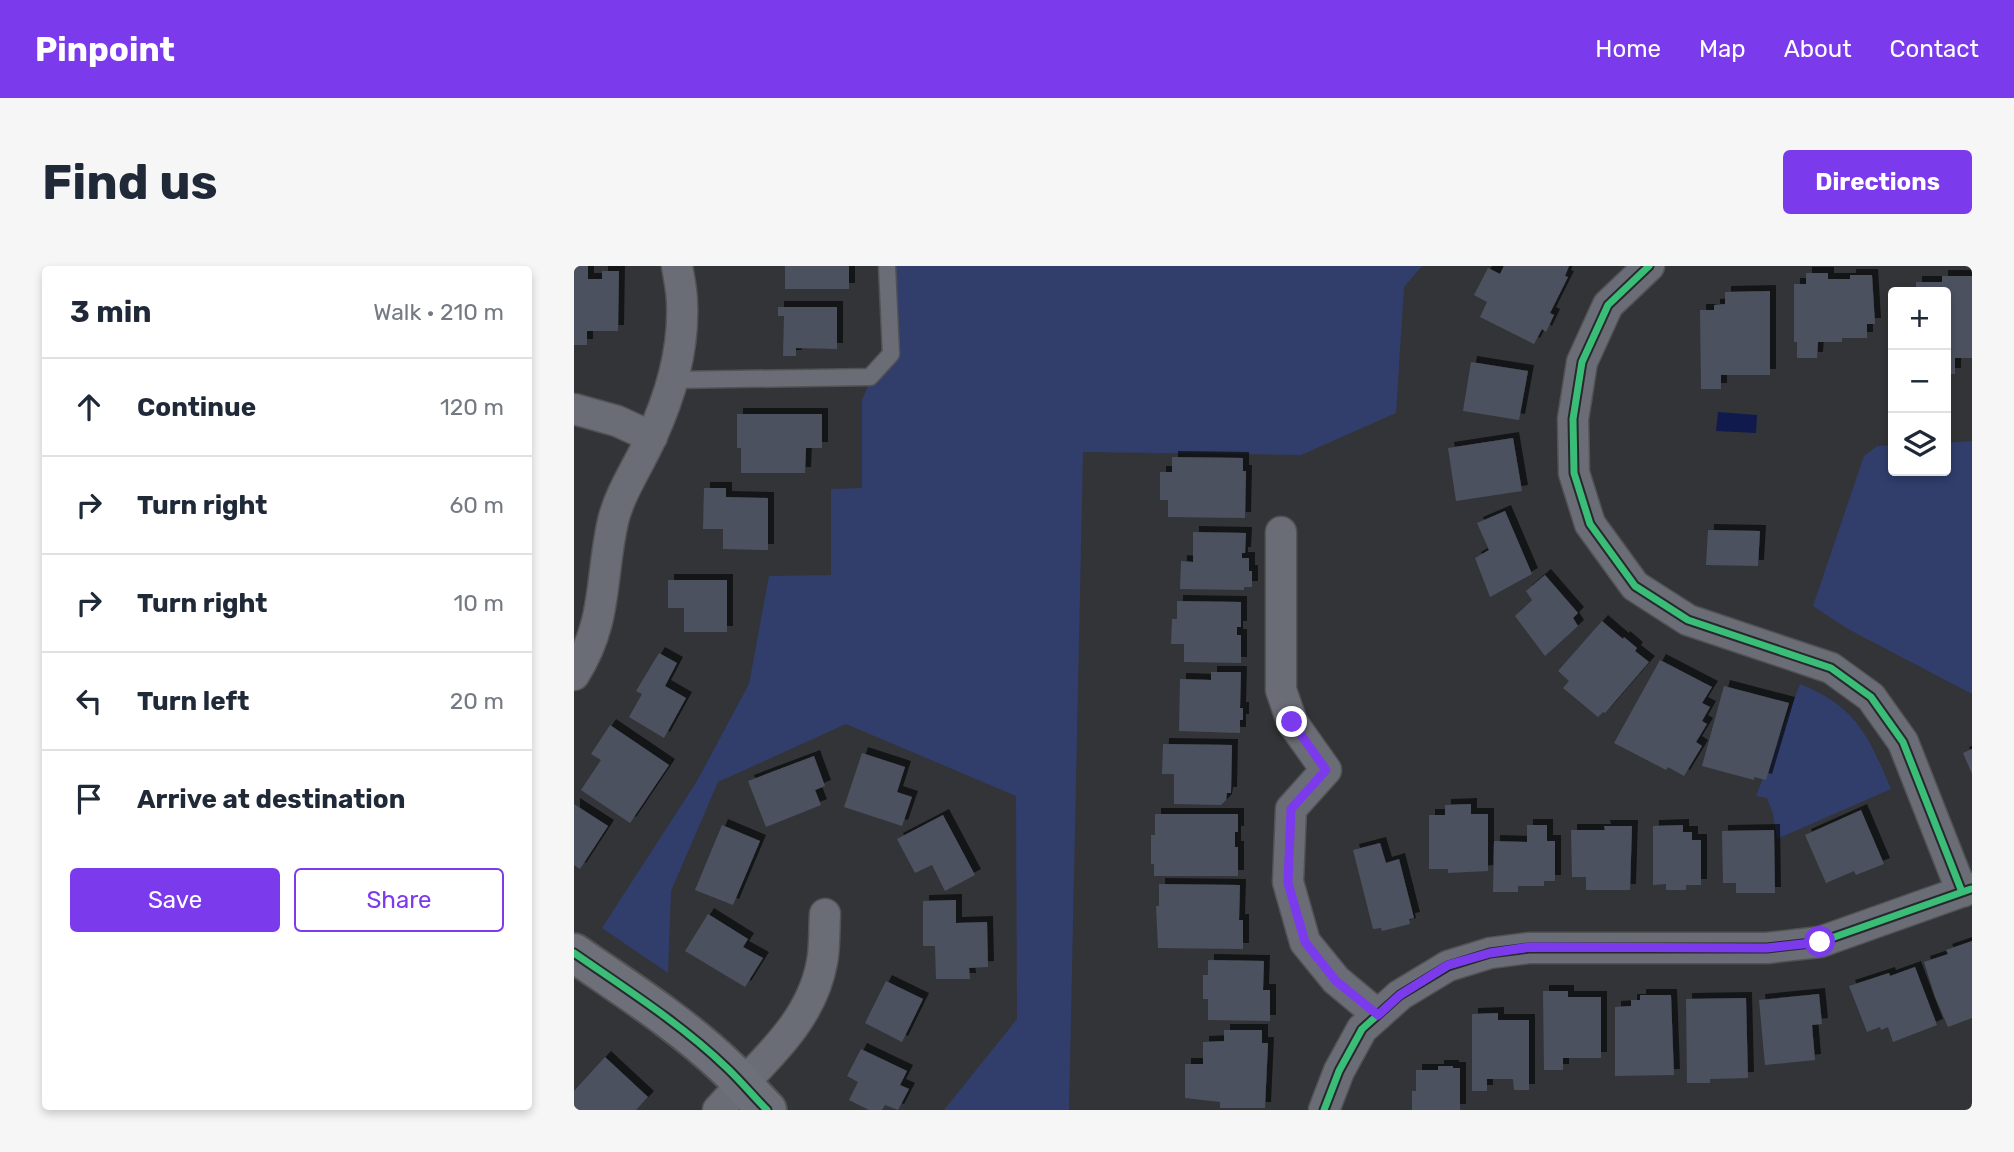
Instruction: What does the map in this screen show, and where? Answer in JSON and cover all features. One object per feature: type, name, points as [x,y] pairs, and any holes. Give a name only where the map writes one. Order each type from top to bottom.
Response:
[{"type":"street","points":[[574,675],[596,632],[613,520],[627,485],[652,437],[678,356],[682,304],[677,266]]},
{"type":"street","points":[[1324,1110],[1339,1071],[1362,1029],[1400,995],[1448,965],[1490,953],[1530,947],[1767,948],[1820,942],[1967,890],[1903,741],[1871,697],[1831,668],[1688,620],[1635,586],[1590,524],[1574,473],[1573,419],[1582,362],[1608,305],[1649,266]]},
{"type":"street","points":[[574,409],[617,421],[652,437]]},
{"type":"street","points":[[1282,533],[1282,690],[1292,722],[1326,770],[1291,809],[1288,883],[1305,942],[1336,981],[1378,1015]]},
{"type":"street","points":[[574,953],[678,1027],[742,1101],[787,1038],[811,997],[822,963],[825,914]]},
{"type":"lane","points":[[671,380],[870,377],[891,354],[887,266]]},
{"type":"shaded area","points":[[881,266],[1422,266],[1404,287],[1396,413],[1301,455],[1083,452],[1069,1110],[944,1110],[1017,1019],[1016,796],[846,724],[718,782],[671,891],[668,973],[602,928],[697,781],[749,684],[769,576],[831,575],[831,489],[862,488],[862,400],[881,357]]},
{"type":"shaded area","points":[[1718,412],[1757,415],[1756,433],[1716,431]]},
{"type":"shaded area","points":[[1972,441],[1972,694],[1848,629],[1813,606],[1864,456],[1877,446],[1888,445],[1888,476],[1951,476],[1951,443]]},
{"type":"shaded area","points":[[1800,684],[1835,702],[1848,713],[1867,739],[1891,789],[1777,839],[1767,798],[1756,796]]},
{"type":"building","points":[[574,266],[588,266],[588,279],[602,279],[602,271],[619,271],[618,331],[587,331],[587,345],[574,345]]},
{"type":"building","points":[[785,266],[849,266],[849,289],[785,289]]},
{"type":"building","points":[[1504,266],[1569,266],[1565,276],[1568,277],[1550,313],[1554,315],[1546,332],[1542,329],[1534,344],[1480,317],[1487,302],[1474,295],[1488,268],[1500,274]]},
{"type":"building","points":[[1806,273],[1828,273],[1828,279],[1872,275],[1875,324],[1867,324],[1867,338],[1818,342],[1817,358],[1797,358],[1797,342],[1794,342],[1794,284],[1806,284]]},
{"type":"building","points":[[1942,276],[1972,276],[1972,358],[1955,358],[1955,374],[1951,374],[1951,287],[1916,287],[1916,282],[1942,282]]},
{"type":"building","points":[[1770,291],[1770,375],[1721,375],[1721,389],[1701,389],[1700,310],[1714,310],[1714,305],[1725,304],[1725,292]]},
{"type":"building","points":[[778,307],[837,307],[837,349],[796,348],[796,356],[783,356],[784,316],[778,316]]},
{"type":"building","points":[[1471,362],[1528,371],[1519,420],[1463,411]]},
{"type":"building","points":[[737,414],[822,414],[822,448],[806,448],[805,473],[741,473],[741,448],[737,448]]},
{"type":"building","points":[[1513,438],[1522,491],[1456,501],[1448,448]]},
{"type":"building","points":[[1172,457],[1243,458],[1243,471],[1246,471],[1245,518],[1168,517],[1168,500],[1160,500],[1160,472],[1172,472]]},
{"type":"building","points":[[704,488],[726,488],[726,497],[768,498],[768,550],[723,549],[723,529],[703,529]]},
{"type":"building","points":[[1505,511],[1532,574],[1490,597],[1475,558],[1489,550],[1477,523]]},
{"type":"building","points":[[1708,530],[1760,531],[1758,566],[1706,565]]},
{"type":"building","points":[[1193,532],[1246,533],[1245,553],[1242,553],[1242,558],[1249,558],[1252,587],[1244,587],[1244,590],[1180,589],[1181,561],[1193,562]]},
{"type":"building","points":[[1545,575],[1578,613],[1573,618],[1578,626],[1545,656],[1515,616],[1532,600],[1526,591]]},
{"type":"building","points":[[668,580],[727,580],[727,632],[684,632],[684,608],[668,608]]},
{"type":"building","points":[[1177,601],[1241,602],[1241,627],[1237,627],[1237,635],[1241,635],[1241,663],[1184,662],[1184,644],[1171,644],[1172,619],[1177,619]]},
{"type":"building","points":[[1602,621],[1637,648],[1635,651],[1649,662],[1605,713],[1598,717],[1563,688],[1569,681],[1558,671]]},
{"type":"building","points":[[659,653],[677,663],[665,686],[686,698],[664,738],[629,717],[642,694],[636,691]]},
{"type":"building","points":[[1660,660],[1712,687],[1702,703],[1710,707],[1702,721],[1707,724],[1696,742],[1702,746],[1684,776],[1668,767],[1666,770],[1614,743]]},
{"type":"building","points":[[1211,672],[1241,672],[1240,708],[1243,708],[1243,720],[1240,720],[1240,733],[1179,731],[1180,679],[1211,680]]},
{"type":"building","points":[[1724,686],[1789,703],[1766,780],[1754,777],[1754,780],[1702,766]]},
{"type":"building","points":[[610,725],[669,765],[630,823],[581,790],[601,760],[591,754]]},
{"type":"building","points":[[1163,744],[1232,745],[1231,793],[1227,793],[1226,800],[1221,805],[1174,804],[1174,774],[1162,774]]},
{"type":"building","points":[[1972,749],[1972,774],[1963,753]]},
{"type":"building","points":[[862,753],[905,767],[897,792],[912,797],[902,826],[844,807]]},
{"type":"building","points":[[814,756],[825,786],[815,790],[821,805],[766,827],[748,781]]},
{"type":"building","points":[[574,804],[608,826],[580,869],[574,865]]},
{"type":"building","points":[[1471,804],[1471,814],[1488,814],[1488,871],[1448,873],[1448,869],[1429,869],[1429,815],[1445,815],[1445,805]]},
{"type":"building","points":[[1861,810],[1884,864],[1856,875],[1854,871],[1826,883],[1805,835]]},
{"type":"building","points":[[1155,814],[1238,814],[1235,847],[1238,847],[1238,876],[1154,876],[1154,864],[1151,864],[1151,835],[1155,835]]},
{"type":"building","points":[[943,815],[975,875],[945,891],[932,865],[915,873],[897,839]]},
{"type":"building","points":[[722,825],[760,841],[733,905],[695,890]]},
{"type":"building","points":[[1527,825],[1547,825],[1547,841],[1555,841],[1555,881],[1544,881],[1544,886],[1518,886],[1518,892],[1493,892],[1494,841],[1527,842]]},
{"type":"building","points":[[1683,825],[1683,832],[1692,832],[1692,840],[1701,840],[1701,885],[1686,885],[1686,890],[1666,890],[1666,884],[1653,885],[1653,826]]},
{"type":"building","points":[[1604,826],[1632,826],[1630,890],[1586,890],[1586,877],[1572,877],[1571,830],[1605,830]]},
{"type":"building","points":[[1774,830],[1775,893],[1736,893],[1736,883],[1723,883],[1722,831]]},
{"type":"building","points":[[1380,843],[1386,863],[1399,859],[1414,918],[1409,919],[1410,924],[1382,931],[1381,928],[1373,929],[1353,850]]},
{"type":"building","points":[[1159,884],[1240,885],[1239,920],[1243,920],[1243,949],[1158,948],[1156,906],[1159,906]]},
{"type":"building","points":[[956,900],[956,923],[987,922],[988,967],[969,968],[970,979],[936,979],[935,946],[923,946],[923,901]]},
{"type":"building","points":[[708,914],[748,939],[743,947],[763,958],[745,987],[685,951]]},
{"type":"building","points":[[1972,941],[1972,1018],[1948,1027],[1924,962],[1948,954],[1946,950]]},
{"type":"building","points":[[1208,960],[1264,961],[1263,990],[1270,990],[1270,1021],[1208,1020],[1208,999],[1203,999],[1203,975],[1208,975]]},
{"type":"building","points":[[1915,967],[1937,1025],[1893,1042],[1888,1027],[1867,1032],[1849,986]]},
{"type":"building","points":[[886,981],[923,999],[902,1042],[865,1023]]},
{"type":"building","points":[[1543,991],[1568,991],[1568,997],[1601,997],[1601,1058],[1563,1058],[1563,1070],[1544,1070]]},
{"type":"building","points":[[1819,994],[1822,1024],[1812,1025],[1815,1060],[1765,1065],[1759,1000]]},
{"type":"building","points":[[1640,995],[1671,995],[1674,1075],[1615,1076],[1615,1007],[1631,1006],[1631,1000],[1640,1000]]},
{"type":"building","points":[[1746,998],[1748,1078],[1710,1079],[1710,1083],[1687,1083],[1686,999]]},
{"type":"building","points":[[1498,1013],[1498,1020],[1529,1020],[1529,1090],[1514,1090],[1513,1079],[1487,1079],[1487,1091],[1472,1091],[1472,1014]]},
{"type":"building","points":[[1224,1030],[1262,1030],[1262,1043],[1268,1043],[1265,1108],[1220,1108],[1220,1102],[1185,1098],[1185,1064],[1203,1064],[1203,1042],[1224,1041]]},
{"type":"building","points":[[861,1049],[907,1071],[900,1085],[909,1089],[898,1110],[885,1105],[882,1110],[869,1110],[849,1100],[858,1082],[847,1076]]},
{"type":"building","points":[[605,1057],[648,1097],[636,1110],[574,1110],[574,1091]]},
{"type":"building","points":[[1438,1066],[1460,1068],[1460,1110],[1412,1110],[1416,1070],[1438,1070]]},
{"type":"cycle path","points":[[1649,266],[1608,305],[1582,362],[1573,419],[1574,473],[1590,524],[1635,586],[1688,620],[1831,668],[1871,697],[1903,742],[1962,892]]},
{"type":"cycle path","points":[[1324,1110],[1339,1071],[1362,1029],[1400,995],[1448,966],[1490,953],[1529,948],[1767,948],[1820,942],[1971,889]]},
{"type":"cycle path","points":[[574,953],[690,1036],[731,1072],[767,1110]]},
{"type":"route","points":[[1292,722],[1326,770],[1291,809],[1288,883],[1305,942],[1336,981],[1378,1015],[1400,995],[1448,965],[1490,953],[1530,947],[1767,948],[1820,942]]}]
